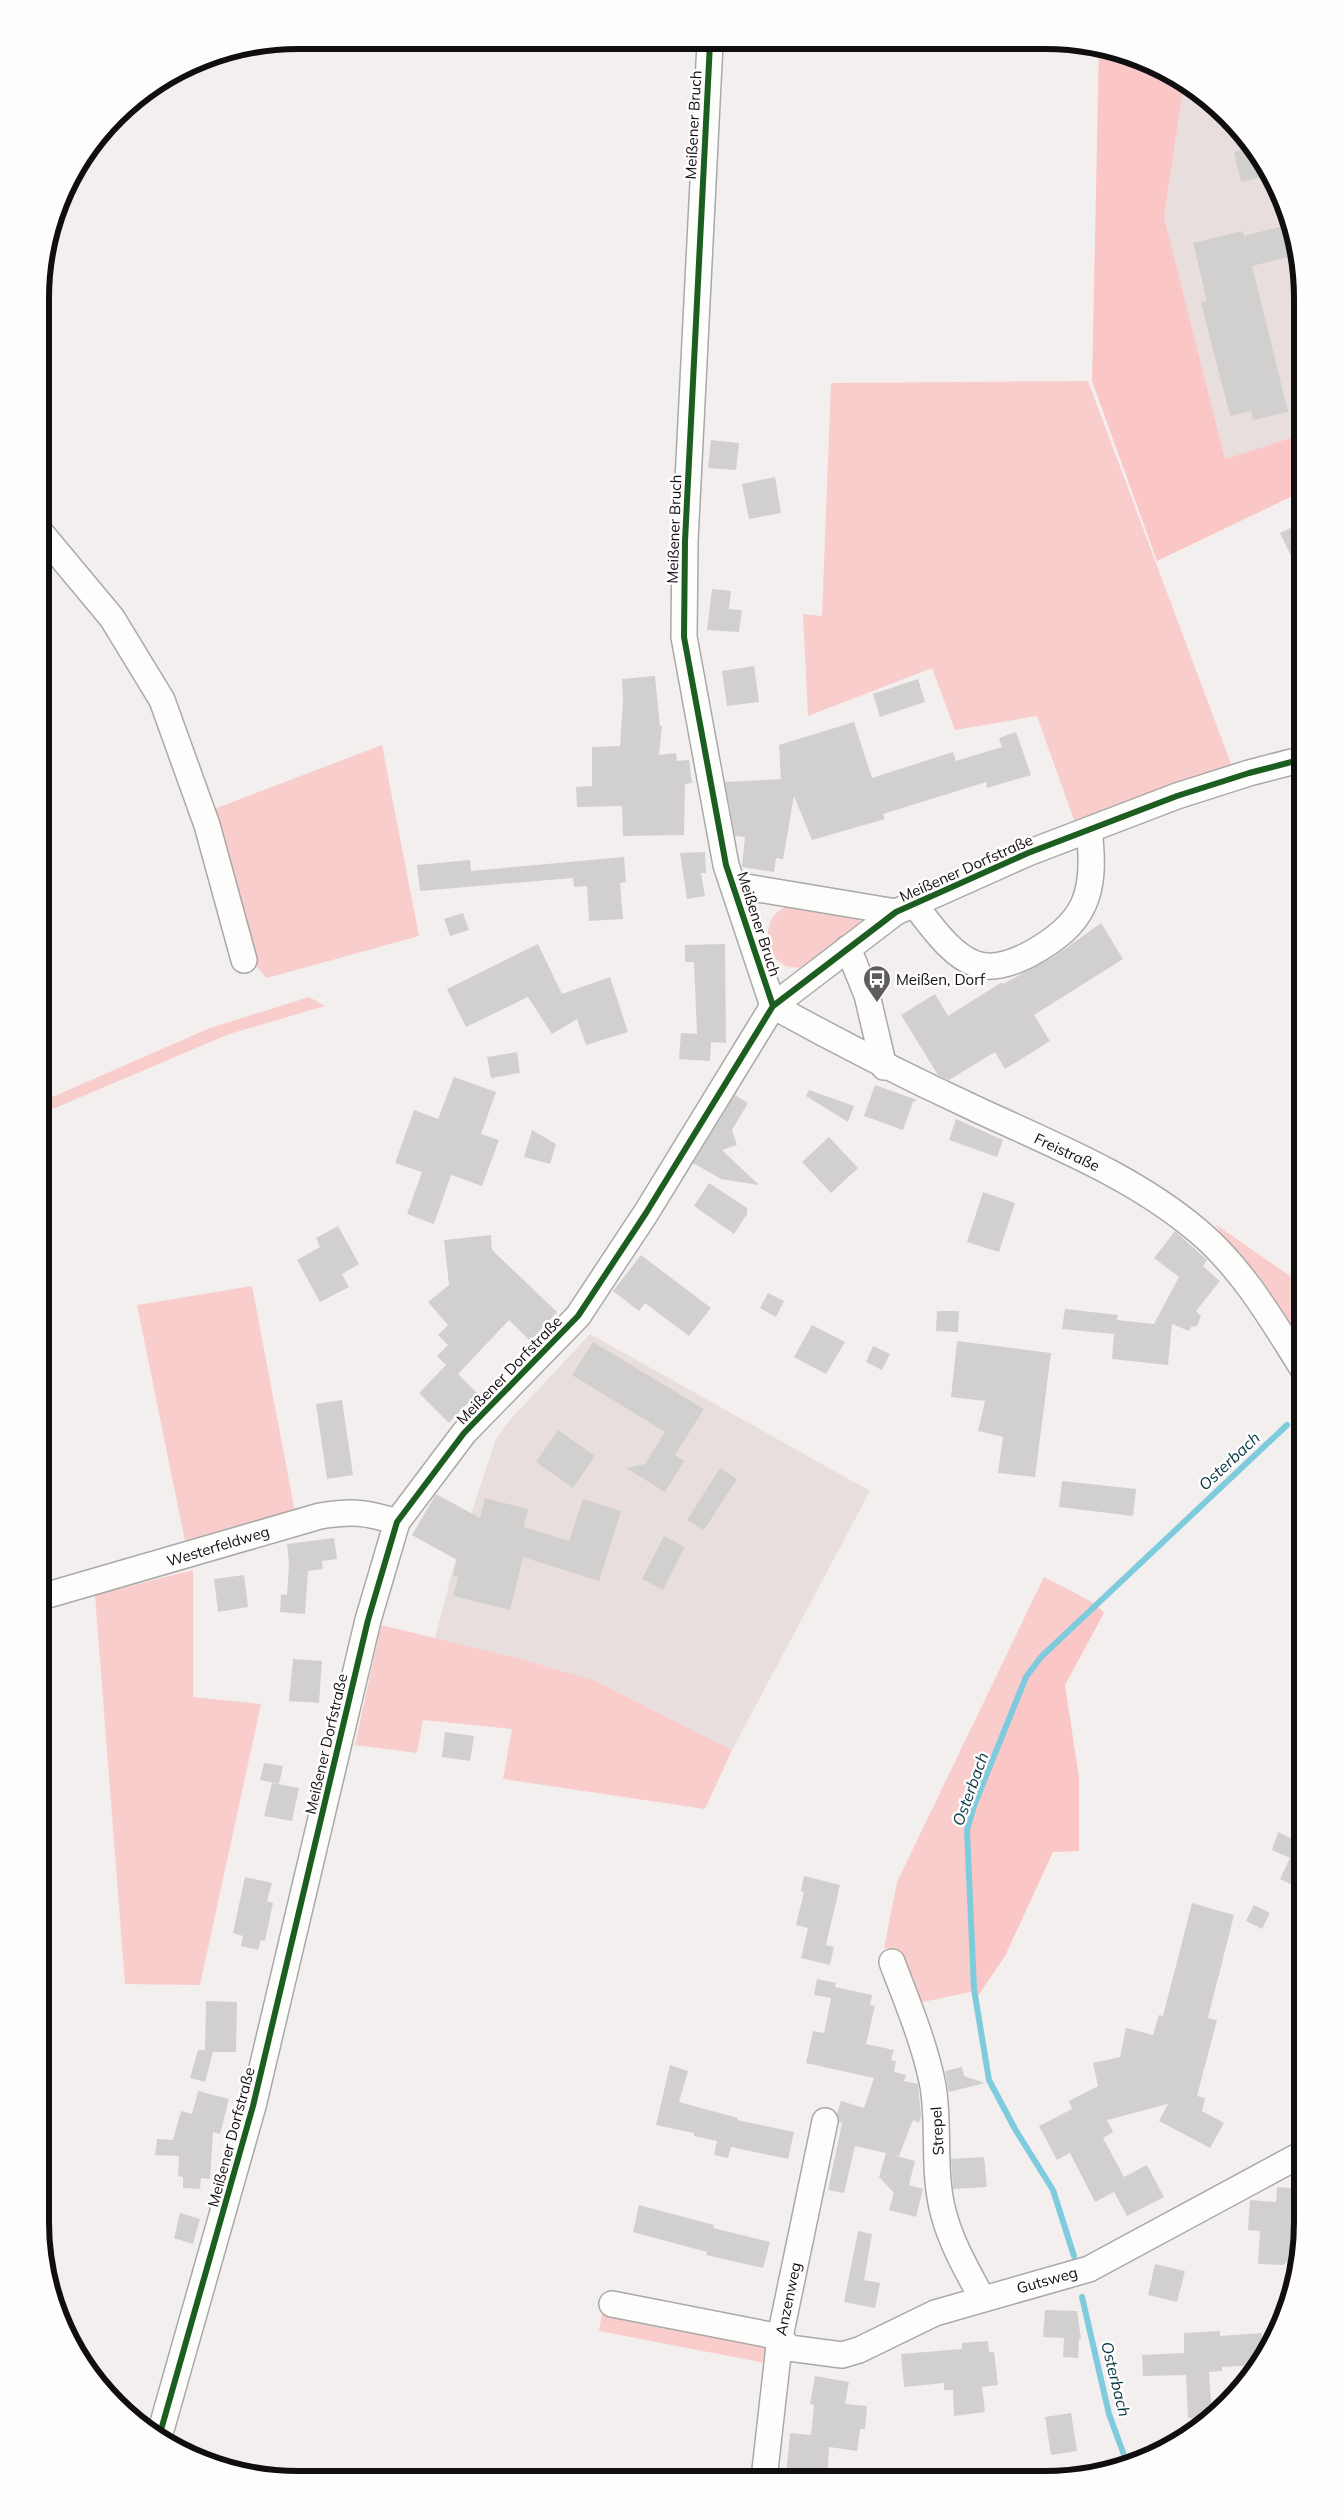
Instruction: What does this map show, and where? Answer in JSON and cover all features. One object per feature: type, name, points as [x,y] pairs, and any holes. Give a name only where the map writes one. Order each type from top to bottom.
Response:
[{"type":"street","name":"Meißener Bruch","points":[[710,49],[684,541],[684,637],[726,865],[773,1006]]},
{"type":"street","points":[[49,542],[112,618],[162,700],[207,825],[244,960]]},
{"type":"street","name":"Meißener Dorfstraße","points":[[161,2430],[253,2106],[368,1620],[397,1522],[464,1433],[578,1316],[646,1213],[773,1006],[848,948],[905,908],[1028,853],[1186,793],[1294,762]]},
{"type":"street","points":[[905,908],[946,945],[976,964],[994,966],[1018,960],[1050,943],[1062,934],[1084,906],[1091,880],[1092,857],[1089,830]]},
{"type":"street","name":"Meißener Dorfstraße","points":[[734,885],[905,908]]},
{"type":"street","points":[[848,948],[866,995],[884,1067]]},
{"type":"street","name":"Freistraße","points":[[773,1006],[884,1067],[1100,1167],[1154,1197],[1199,1232],[1235,1268],[1266,1309],[1294,1354]]},
{"type":"street","name":"Westerfeldweg","points":[[49,1595],[320,1516],[352,1511],[375,1515],[397,1522]]},
{"type":"street","name":"Strepel","points":[[892,1962],[924,2053],[932,2084],[938,2118],[939,2179],[944,2215],[956,2248],[982,2298]]},
{"type":"street","name":"Anzenweg","points":[[765,2471],[780,2337],[825,2122]]},
{"type":"street","name":"Gutsweg","points":[[780,2337],[789,2348],[842,2355],[859,2350],[935,2314],[982,2298],[1089,2269],[1294,2158]]},
{"type":"street","points":[[612,2304],[780,2337]]},
{"type":"shaded area","points":[[1099,55],[1125,62],[1155,74],[1183,90],[1164,217],[1225,459],[1294,437],[1294,495],[1157,561],[1092,381]]},
{"type":"shaded area","points":[[1183,90],[1197,100],[1221,122],[1243,146],[1269,188],[1286,233],[1294,282],[1294,437],[1225,459],[1164,217]]},
{"type":"shaded area","points":[[1088,381],[1233,769],[1074,820],[1037,716],[955,730],[932,668],[808,716],[803,614],[822,616],[831,383]]},
{"type":"shaded area","points":[[382,745],[419,936],[267,978],[251,960],[209,811]]},
{"type":"shaded area","points":[[797,905],[857,915],[860,919],[860,927],[799,968],[787,967],[778,960],[769,946],[768,929],[775,914],[784,908]]},
{"type":"shaded area","points":[[309,997],[325,1006],[229,1034],[49,1111],[49,1098],[210,1028]]},
{"type":"shaded area","points":[[1215,1224],[1294,1279],[1294,1342]]},
{"type":"shaded area","points":[[252,1286],[295,1512],[186,1546],[137,1305]]},
{"type":"shaded area","points":[[590,1334],[870,1491],[732,1750],[596,1681],[525,1660],[435,1638],[454,1565],[496,1439],[508,1422]]},
{"type":"shaded area","points":[[193,1570],[193,1697],[261,1704],[200,1985],[125,1984],[95,1595]]},
{"type":"shaded area","points":[[1044,1577],[1096,1604],[1036,1655],[1015,1693],[967,1820],[971,1992],[913,2004],[895,1949],[884,1948],[897,1882]]},
{"type":"shaded area","points":[[1096,1604],[1104,1613],[1065,1685],[1079,1778],[1079,1851],[1053,1852],[1005,1956],[973,2003],[967,1820],[1015,1693],[1036,1655]]},
{"type":"shaded area","points":[[381,1625],[525,1660],[596,1681],[732,1750],[705,1809],[503,1779],[512,1729],[423,1720],[417,1753],[355,1745]]},
{"type":"shaded area","points":[[603,2308],[774,2341],[770,2364],[599,2331]]},
{"type":"building","points":[[1245,149],[1263,177],[1241,182],[1234,152]]},
{"type":"building","points":[[1284,226],[1290,256],[1252,266],[1288,412],[1253,420],[1251,411],[1230,416],[1201,302],[1207,301],[1193,243],[1243,231],[1244,236]]},
{"type":"building","points":[[711,440],[739,443],[736,470],[708,468]]},
{"type":"building","points":[[775,477],[781,513],[749,519],[742,484]]},
{"type":"building","points":[[1294,526],[1294,562],[1280,533]]},
{"type":"building","points":[[712,589],[731,591],[729,609],[742,610],[739,632],[707,630]]},
{"type":"building","points":[[754,666],[759,702],[727,706],[722,671]]},
{"type":"building","points":[[655,676],[660,726],[662,726],[659,755],[676,753],[677,761],[689,760],[692,783],[685,784],[684,835],[623,836],[622,806],[577,807],[576,787],[592,786],[592,747],[620,746],[623,701],[622,679]]},
{"type":"building","points":[[918,679],[925,702],[880,717],[873,694]]},
{"type":"building","points":[[854,722],[872,778],[953,752],[956,761],[1002,747],[999,738],[1016,732],[1031,775],[987,788],[986,782],[883,814],[885,819],[812,840],[794,796],[783,859],[776,858],[774,872],[742,867],[745,837],[735,836],[725,782],[781,779],[779,745]]},
{"type":"building","points":[[705,852],[706,873],[701,873],[705,896],[687,899],[680,853]]},
{"type":"building","points":[[624,857],[626,882],[620,883],[623,919],[589,921],[587,886],[574,887],[573,878],[420,891],[417,865],[470,860],[471,871]]},
{"type":"building","points":[[463,913],[469,930],[450,936],[444,919]]},
{"type":"building","points":[[1101,923],[1123,959],[1034,1015],[1050,1041],[1005,1069],[995,1052],[949,1080],[938,1075],[901,1015],[935,994],[948,1016],[1002,982],[1003,984],[1055,956]]},
{"type":"building","points":[[538,944],[562,994],[610,977],[628,1032],[586,1045],[577,1019],[552,1034],[528,997],[466,1027],[447,989]]},
{"type":"building","points":[[725,944],[726,1043],[711,1042],[710,1061],[679,1059],[681,1033],[697,1034],[694,962],[685,962],[685,945]]},
{"type":"building","points":[[517,1052],[520,1073],[491,1078],[487,1057]]},
{"type":"building","points":[[454,1077],[496,1092],[481,1134],[499,1140],[482,1186],[451,1175],[434,1224],[407,1214],[422,1172],[395,1163],[414,1110],[438,1119]]},
{"type":"building","points":[[875,1085],[917,1100],[913,1102],[903,1130],[864,1116]]},
{"type":"building","points":[[809,1090],[854,1106],[848,1122],[806,1096]]},
{"type":"building","points":[[735,1095],[748,1103],[732,1130],[737,1145],[722,1150],[759,1185],[721,1179],[693,1163]]},
{"type":"building","points":[[956,1119],[1003,1140],[997,1157],[949,1140]]},
{"type":"building","points":[[532,1130],[556,1144],[550,1164],[524,1157]]},
{"type":"building","points":[[829,1137],[858,1168],[831,1193],[802,1162]]},
{"type":"building","points":[[709,1183],[747,1208],[747,1214],[734,1234],[694,1206]]},
{"type":"building","points":[[983,1192],[1015,1203],[999,1252],[967,1242]]},
{"type":"building","points":[[338,1226],[359,1264],[342,1274],[349,1287],[320,1302],[297,1260],[320,1247],[316,1238]]},
{"type":"building","points":[[1175,1231],[1207,1260],[1203,1266],[1220,1281],[1196,1311],[1201,1316],[1197,1326],[1191,1327],[1189,1331],[1172,1324],[1168,1365],[1112,1359],[1114,1334],[1062,1329],[1065,1309],[1118,1315],[1117,1320],[1154,1324],[1179,1277],[1154,1258]]},
{"type":"building","points":[[491,1235],[492,1250],[557,1312],[530,1341],[509,1320],[458,1374],[477,1393],[449,1423],[419,1393],[446,1365],[437,1356],[448,1345],[438,1335],[448,1325],[428,1302],[449,1285],[444,1240]]},
{"type":"building","points":[[641,1255],[711,1308],[689,1336],[645,1303],[639,1311],[613,1291]]},
{"type":"building","points":[[768,1293],[784,1301],[776,1317],[760,1308]]},
{"type":"building","points":[[937,1311],[959,1311],[958,1332],[936,1331]]},
{"type":"building","points":[[812,1325],[845,1342],[826,1374],[794,1357]]},
{"type":"building","points":[[957,1341],[1051,1353],[1035,1477],[998,1473],[1003,1437],[978,1431],[985,1401],[951,1397]]},
{"type":"building","points":[[593,1342],[704,1409],[675,1455],[684,1461],[665,1492],[626,1468],[645,1464],[665,1432],[572,1375]]},
{"type":"building","points":[[873,1346],[890,1354],[882,1370],[866,1362]]},
{"type":"building","points":[[342,1400],[353,1475],[327,1479],[316,1404]]},
{"type":"building","points":[[558,1430],[595,1456],[573,1488],[536,1462]]},
{"type":"building","points":[[720,1468],[737,1479],[704,1530],[687,1520]]},
{"type":"building","points":[[1062,1481],[1136,1489],[1133,1516],[1059,1507]]},
{"type":"building","points":[[436,1494],[480,1518],[485,1498],[528,1509],[524,1527],[569,1541],[583,1499],[621,1511],[599,1581],[523,1557],[510,1610],[453,1596],[458,1577],[453,1575],[457,1560],[412,1535]]},
{"type":"building","points":[[664,1536],[685,1547],[663,1590],[642,1579]]},
{"type":"building","points":[[334,1538],[337,1559],[322,1561],[323,1569],[308,1571],[305,1614],[280,1612],[281,1594],[287,1595],[289,1564],[287,1544]]},
{"type":"building","points":[[244,1575],[248,1607],[218,1612],[214,1579]]},
{"type":"building","points":[[293,1659],[322,1661],[319,1703],[289,1701]]},
{"type":"building","points":[[445,1732],[474,1736],[470,1761],[442,1757]]},
{"type":"building","points":[[264,1763],[283,1766],[279,1784],[260,1780]]},
{"type":"building","points":[[272,1783],[299,1788],[292,1821],[264,1816]]},
{"type":"building","points":[[1278,1832],[1294,1840],[1294,1886],[1280,1879],[1290,1858],[1272,1850]]},
{"type":"building","points":[[804,1876],[840,1885],[826,1945],[834,1947],[830,1965],[801,1958],[808,1928],[796,1925],[804,1892],[801,1891]]},
{"type":"building","points":[[245,1877],[272,1883],[267,1901],[273,1903],[265,1941],[261,1940],[258,1950],[241,1946],[243,1936],[233,1933]]},
{"type":"building","points":[[1192,1903],[1234,1915],[1208,2018],[1217,2020],[1197,2096],[1205,2098],[1202,2111],[1224,2123],[1210,2148],[1159,2121],[1168,2104],[1107,2120],[1113,2132],[1103,2138],[1124,2177],[1147,2165],[1164,2197],[1127,2216],[1114,2192],[1095,2202],[1070,2153],[1057,2160],[1039,2126],[1072,2109],[1069,2101],[1098,2086],[1093,2063],[1120,2057],[1126,2028],[1153,2035],[1159,2015],[1163,2016]]},
{"type":"building","points":[[1254,1905],[1270,1913],[1262,1929],[1246,1921]]},
{"type":"building","points":[[817,1979],[836,1983],[835,1987],[872,1995],[870,2005],[875,2006],[866,2044],[894,2050],[891,2060],[896,2061],[894,2072],[906,2075],[904,2081],[918,2084],[921,2116],[919,2123],[913,2120],[899,2156],[889,2154],[915,2161],[909,2185],[923,2189],[916,2217],[889,2210],[894,2193],[879,2177],[886,2153],[855,2146],[844,2193],[828,2190],[842,2123],[839,2122],[837,2114],[841,2101],[864,2108],[874,2078],[806,2063],[813,2031],[824,2033],[831,1998],[814,1995]]},
{"type":"building","points":[[206,2001],[237,2002],[236,2052],[213,2052],[205,2082],[190,2078],[198,2050],[205,2050]]},
{"type":"building","points":[[670,2065],[688,2071],[679,2102],[738,2118],[737,2120],[794,2132],[788,2159],[731,2147],[728,2158],[714,2155],[717,2141],[694,2136],[694,2133],[656,2125]]},
{"type":"building","points":[[962,2067],[964,2076],[985,2083],[949,2092],[945,2071]]},
{"type":"building","points":[[198,2091],[229,2099],[220,2134],[213,2132],[210,2179],[201,2178],[200,2189],[183,2188],[183,2177],[178,2176],[179,2156],[155,2155],[157,2139],[173,2140],[181,2111],[192,2114]]},
{"type":"building","points":[[984,2157],[987,2187],[953,2189],[951,2159]]},
{"type":"building","points":[[1277,2187],[1294,2188],[1294,2233],[1291,2233],[1289,2261],[1283,2265],[1258,2264],[1260,2231],[1248,2230],[1250,2200],[1276,2202]]},
{"type":"building","points":[[639,2205],[714,2225],[713,2228],[770,2242],[763,2268],[706,2255],[707,2252],[633,2232]]},
{"type":"building","points":[[180,2213],[200,2219],[193,2244],[174,2238]]},
{"type":"building","points":[[858,2231],[872,2234],[864,2280],[880,2283],[875,2308],[844,2302]]},
{"type":"building","points":[[1155,2264],[1185,2271],[1177,2302],[1148,2295]]},
{"type":"building","points":[[1045,2310],[1077,2311],[1081,2339],[1079,2339],[1078,2358],[1063,2357],[1064,2338],[1043,2337]]},
{"type":"building","points":[[1220,2331],[1220,2336],[1262,2333],[1262,2342],[1264,2342],[1249,2366],[1222,2367],[1222,2371],[1209,2372],[1211,2407],[1199,2418],[1188,2418],[1186,2375],[1143,2376],[1142,2355],[1184,2353],[1184,2333]]},
{"type":"building","points":[[988,2341],[989,2352],[994,2352],[998,2385],[982,2387],[985,2412],[954,2416],[953,2390],[944,2390],[944,2383],[904,2387],[901,2354],[962,2349],[962,2343]]},
{"type":"building","points":[[815,2376],[849,2382],[845,2404],[867,2406],[865,2429],[860,2429],[857,2451],[829,2447],[828,2471],[786,2471],[790,2433],[811,2435],[814,2405],[810,2404]]},
{"type":"building","points":[[1071,2413],[1077,2451],[1051,2455],[1045,2417]]},
{"type":"waterway","name":"Osterbach","points":[[1074,2256],[1053,2190],[1015,2129],[989,2080],[974,1989],[967,1830],[975,1803],[1026,1677],[1041,1657],[1287,1425]]},
{"type":"waterway","name":"Osterbach","points":[[1082,2297],[1109,2414],[1125,2458]]},
{"type":"cycle path","points":[[710,49],[685,541],[684,637],[726,865],[773,1006]]},
{"type":"cycle path","points":[[161,2430],[253,2106],[368,1620],[397,1522],[464,1433],[578,1316],[646,1213],[773,1006],[896,912],[1028,853],[1177,796],[1249,773],[1294,761]]},
{"type":"place","name":"Meißen, Dorf","points":[[877,1003]]}]
